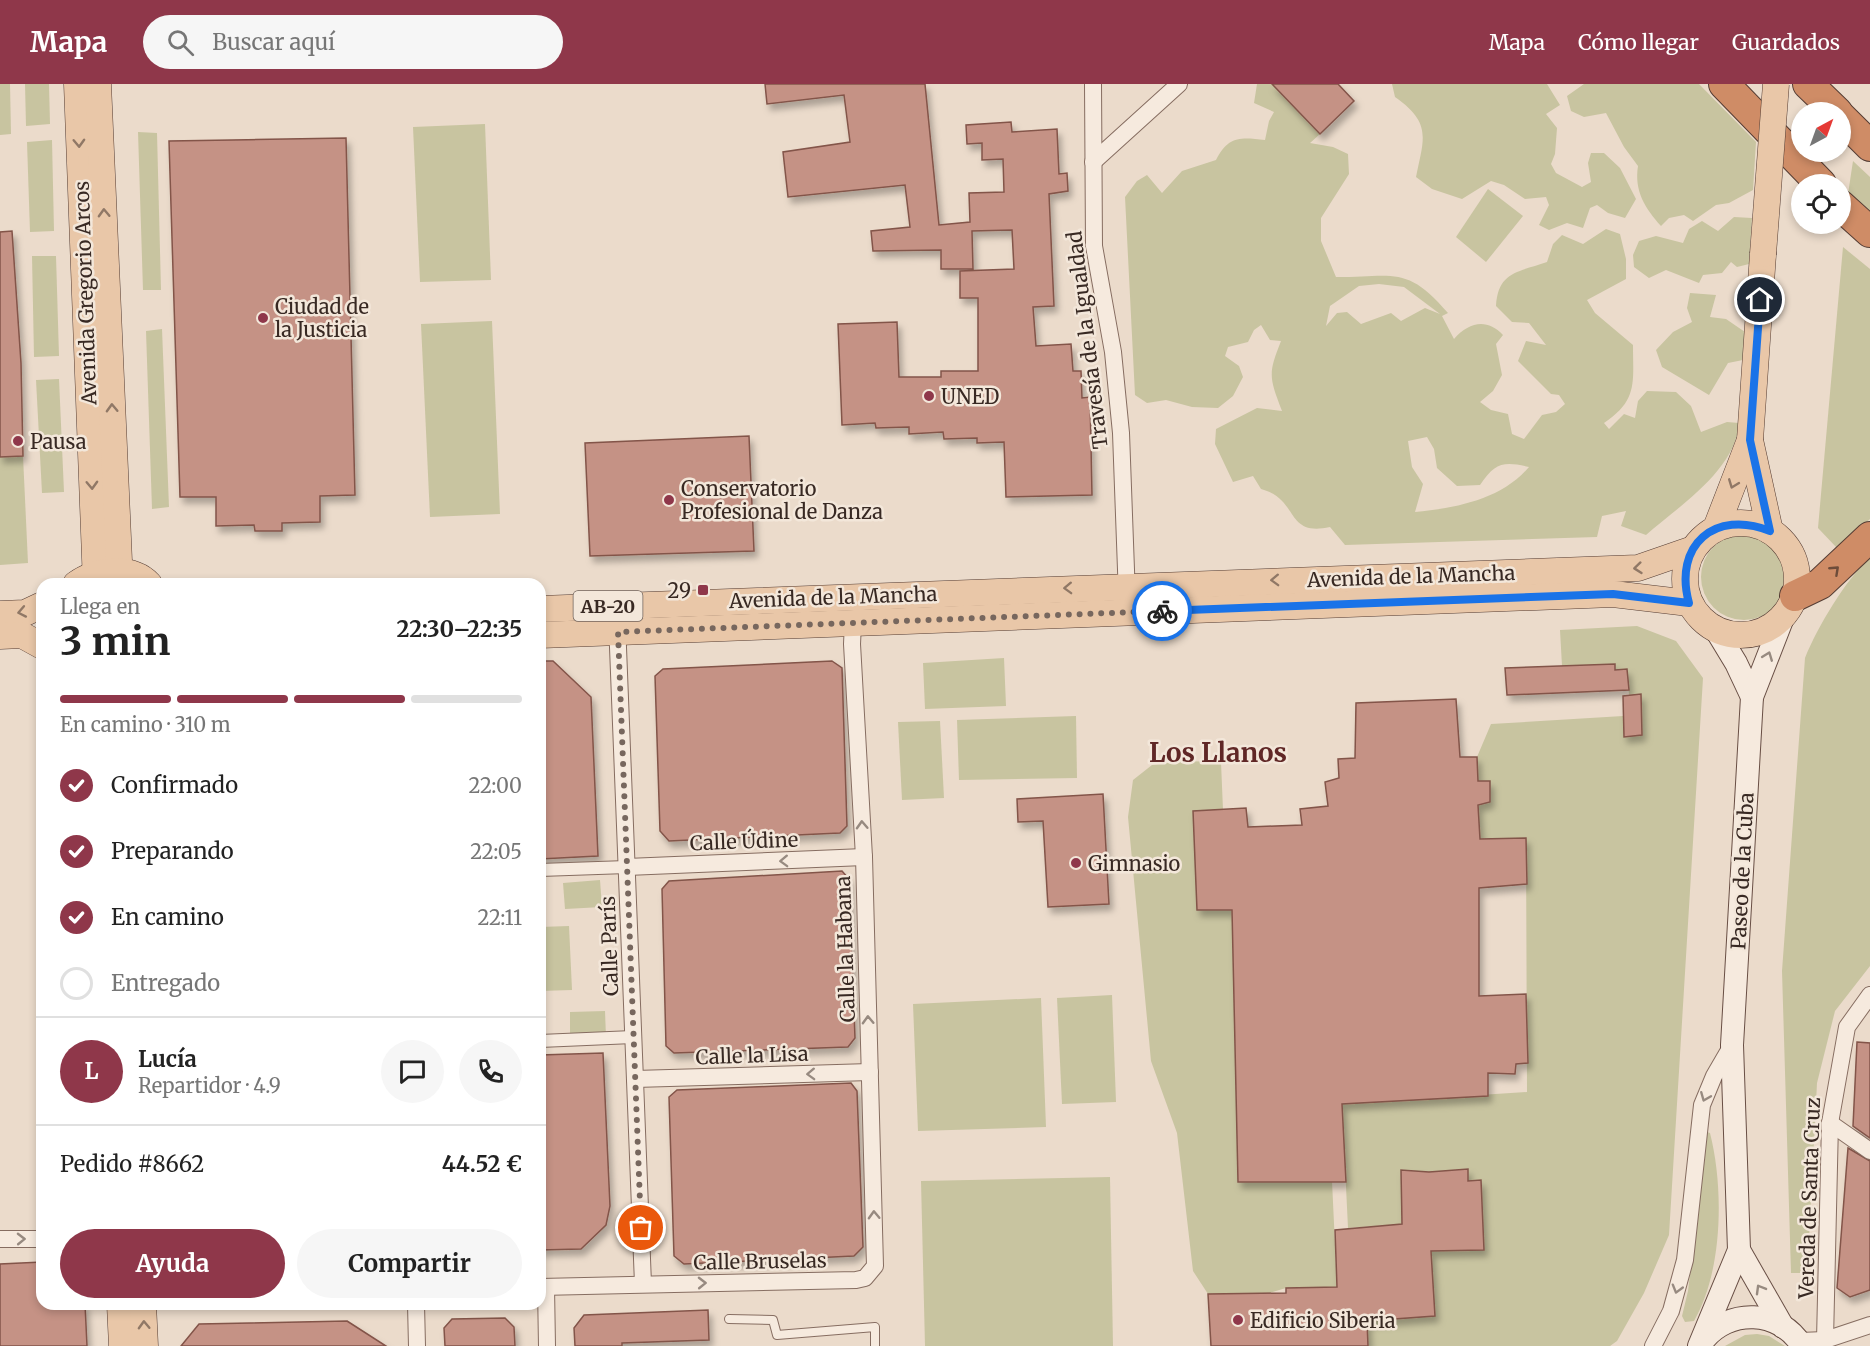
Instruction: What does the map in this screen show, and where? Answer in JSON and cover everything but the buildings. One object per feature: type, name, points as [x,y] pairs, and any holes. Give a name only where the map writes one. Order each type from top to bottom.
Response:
[{"type":"highway","points":[[1724,84],[1811,174]]},
{"type":"highway","points":[[1808,84],[1827,102]]},
{"type":"highway","points":[[1851,127],[1870,146]]},
{"type":"highway","points":[[1851,215],[1870,232]]},
{"type":"highway","points":[[1790,606],[1820,584],[1870,537]]},
{"type":"main road","name":"Avenida Gregorio Arcos","points":[[77,84],[101,578]]},
{"type":"main road","name":"Avenida Gregorio Arcos","points":[[99,84],[101,578]]},
{"type":"main road","points":[[1770,531],[1750,440],[1776,84]]},
{"type":"main road","points":[[1716,528],[1750,440]]},
{"type":"main road","points":[[1752,697],[1790,606],[1797,577],[1793,557],[1784,542],[1770,531],[1753,524],[1734,523],[1716,528],[1703,536],[1693,549],[1685,566],[1684,585],[1689,603],[1703,621],[1716,630],[1745,636],[1773,626],[1790,606]]},
{"type":"main road","name":"Avenida de la Mancha","points":[[546,609],[1127,585],[1644,568],[1693,549]]},
{"type":"main road","name":"Avenida de la Mancha","points":[[546,635],[1613,594],[1689,603]]},
{"type":"main road","points":[[0,614],[25,613],[36,608]]},
{"type":"main road","points":[[1716,630],[1736,663],[1752,697]]},
{"type":"main road","points":[[0,636],[22,635],[36,643]]},
{"type":"main road","name":"Paseo de la Cuba","points":[[1739,1250],[1732,1046],[1752,697]]},
{"type":"main road","points":[[1739,1250],[1795,1338]]},
{"type":"main road","points":[[1699,1346],[1739,1250]]},
{"type":"main road","points":[[120,1310],[122,1346]]},
{"type":"main road","points":[[144,1310],[145,1346]]},
{"type":"main road","points":[[1699,1346],[1723,1323],[1739,1318],[1756,1317],[1773,1321],[1795,1338]]},
{"type":"street","name":"Travesía de la Igualdad","points":[[1093,84],[1094,246],[1113,352],[1121,433],[1127,585]]},
{"type":"street","points":[[1093,162],[1179,84]]},
{"type":"street","points":[[1127,585],[1128,612]]},
{"type":"street","name":"Calle París","points":[[616,606],[643,1284]]},
{"type":"street","name":"Calle la Habana","points":[[853,623],[852,644],[864,857],[870,1072],[875,1256],[875,1266],[871,1272]]},
{"type":"street","name":"Calle Údine","points":[[627,867],[864,857]]},
{"type":"street","points":[[546,870],[627,867]]},
{"type":"street","name":"Vereda de Santa Cruz","points":[[1826,1340],[1830,1123],[1847,1027],[1870,995]]},
{"type":"street","points":[[546,1041],[633,1037]]},
{"type":"street","name":"Paseo de la Cuba","points":[[1653,1346],[1671,1311],[1685,1260],[1702,1105],[1714,1076],[1732,1046]]},
{"type":"street","name":"Calle la Lisa","points":[[635,1079],[870,1072]]},
{"type":"street","points":[[1830,1123],[1870,1151]]},
{"type":"street","points":[[0,1239],[36,1239]]},
{"type":"street","name":"Calle Bruselas","points":[[546,1287],[856,1280],[866,1278],[871,1272]]},
{"type":"street","points":[[416,1310],[417,1346]]},
{"type":"street","points":[[545,1310],[547,1346]]},
{"type":"street","points":[[1795,1338],[1826,1340],[1870,1325]]},
{"type":"lane","points":[[729,1319],[773,1320],[777,1335],[874,1327],[875,1346]]},
{"type":"shaded area","points":[[0,84],[10,84],[11,134],[0,135]]},
{"type":"shaded area","points":[[25,84],[49,84],[50,124],[26,126]]},
{"type":"shaded area","points":[[1257,84],[1272,84],[1320,134],[1310,143],[1333,147],[1348,154],[1349,174],[1321,218],[1321,241],[1336,277],[1386,276],[1410,281],[1421,287],[1448,313],[1442,316],[1454,339],[1466,329],[1478,324],[1491,326],[1503,335],[1496,344],[1502,375],[1493,391],[1480,402],[1491,410],[1508,414],[1512,434],[1524,439],[1542,415],[1556,412],[1565,404],[1559,395],[1551,394],[1518,361],[1526,341],[1546,345],[1529,323],[1512,322],[1496,306],[1501,286],[1506,279],[1519,271],[1547,262],[1553,244],[1562,235],[1583,244],[1606,229],[1620,234],[1626,259],[1626,279],[1587,300],[1595,313],[1633,345],[1631,390],[1623,406],[1604,423],[1609,429],[1624,414],[1635,418],[1638,401],[1647,391],[1676,392],[1691,406],[1701,432],[1727,422],[1739,423],[1728,456],[1717,471],[1704,486],[1646,535],[1621,526],[1626,511],[1602,516],[1597,537],[1345,545],[1330,527],[1315,529],[1305,527],[1298,522],[1282,501],[1261,489],[1253,476],[1233,482],[1215,444],[1216,429],[1257,408],[1282,411],[1272,376],[1281,341],[1270,340],[1261,325],[1254,330],[1248,342],[1228,347],[1225,356],[1239,366],[1243,377],[1233,396],[1218,408],[1192,407],[1166,400],[1147,403],[1135,395],[1125,197],[1137,181],[1147,175],[1162,193],[1182,171],[1216,160],[1230,142],[1248,138],[1265,140],[1269,121],[1274,112],[1254,103]],"holes":[[[1379,284],[1404,287],[1440,314],[1425,308],[1401,321],[1391,313],[1361,324],[1347,312],[1337,313],[1326,326],[1330,306],[1359,286]],[[1427,437],[1434,449],[1437,468],[1457,486],[1480,485],[1490,472],[1506,464],[1529,467],[1518,478],[1491,495],[1462,505],[1415,512],[1423,484],[1412,467],[1408,441]]]},
{"type":"shaded area","points":[[1392,84],[1547,84],[1560,105],[1546,114],[1557,128],[1555,154],[1551,164],[1556,173],[1582,187],[1591,182],[1588,163],[1591,153],[1604,153],[1620,168],[1636,199],[1625,218],[1608,213],[1597,205],[1590,208],[1583,228],[1567,223],[1549,230],[1539,225],[1549,205],[1546,197],[1525,199],[1504,185],[1491,181],[1462,199],[1432,189],[1416,177],[1423,141],[1420,123],[1407,106],[1395,97]]},
{"type":"shaded area","points":[[1584,84],[1699,84],[1756,142],[1753,190],[1729,203],[1716,205],[1693,221],[1684,215],[1669,218],[1661,226],[1642,199],[1637,175],[1638,166],[1624,147],[1606,113],[1584,117],[1571,111],[1567,96]]},
{"type":"shaded area","points":[[485,124],[491,280],[420,282],[413,127]]},
{"type":"shaded area","points":[[138,132],[157,133],[161,290],[143,290]]},
{"type":"shaded area","points":[[52,140],[54,231],[30,232],[27,142]]},
{"type":"shaded area","points":[[1853,161],[1870,177],[1870,216],[1851,197]]},
{"type":"shaded area","points":[[1488,189],[1523,216],[1486,262],[1456,237]]},
{"type":"shaded area","points":[[1734,217],[1752,218],[1749,264],[1737,267],[1731,262],[1722,273],[1703,275],[1699,283],[1666,270],[1649,278],[1634,267],[1633,255],[1639,241],[1656,236],[1683,243],[1689,229],[1702,221],[1718,231]]},
{"type":"shaded area","points":[[1843,247],[1870,269],[1870,519],[1837,548],[1818,528]]},
{"type":"shaded area","points":[[32,256],[56,256],[59,356],[34,357]]},
{"type":"shaded area","points":[[1690,293],[1716,295],[1710,317],[1726,319],[1745,332],[1743,360],[1728,363],[1709,395],[1662,367],[1656,350],[1673,332],[1692,322],[1687,308]]},
{"type":"shaded area","points":[[492,321],[500,514],[430,517],[421,324]]},
{"type":"shaded area","points":[[162,329],[169,507],[152,509],[146,331]]},
{"type":"shaded area","points":[[59,379],[64,492],[42,493],[36,380]]},
{"type":"shaded area","points":[[23,456],[28,563],[0,565],[0,457]]},
{"type":"shaded area","points":[[1744,534],[1768,541],[1780,553],[1787,577],[1780,601],[1768,613],[1744,620],[1720,613],[1708,601],[1701,577],[1708,553],[1720,541]]},
{"type":"shaded area","points":[[1870,557],[1870,966],[1835,1011],[1817,1083],[1809,1239],[1811,1273],[1791,1273],[1782,971],[1805,658],[1833,605],[1851,578]]},
{"type":"shaded area","points":[[1637,626],[1676,641],[1703,678],[1669,1235],[1644,1293],[1617,1341],[1610,1346],[1368,1346],[1367,1321],[1431,1251],[1484,1249],[1481,1180],[1468,1181],[1467,1169],[1429,1172],[1401,1170],[1402,1224],[1348,1228],[1342,1104],[1527,1092],[1526,838],[1480,839],[1478,805],[1490,802],[1490,781],[1478,781],[1477,757],[1491,724],[1623,716],[1624,736],[1642,734],[1641,695],[1629,695],[1627,669],[1615,670],[1615,664],[1562,666],[1560,630]]},
{"type":"shaded area","points":[[1004,658],[1006,706],[925,709],[923,663]]},
{"type":"shaded area","points":[[1076,716],[1077,778],[959,780],[957,720]]},
{"type":"shaded area","points":[[940,721],[944,798],[902,800],[898,722]]},
{"type":"shaded area","points":[[1181,761],[1221,762],[1223,810],[1197,910],[1232,910],[1238,1181],[1332,1181],[1337,1287],[1286,1288],[1266,1294],[1208,1294],[1193,1271],[1177,1133],[1151,1061],[1128,817],[1133,780],[1152,765]]},
{"type":"shaded area","points":[[600,880],[602,907],[565,909],[563,883]]},
{"type":"shaded area","points":[[569,926],[572,990],[546,991],[546,927]]},
{"type":"shaded area","points":[[1112,995],[1116,1102],[1062,1104],[1057,998]]},
{"type":"shaded area","points":[[1041,998],[1046,1127],[918,1131],[913,1004]]},
{"type":"shaded area","points":[[605,1011],[606,1037],[570,1038],[570,1012]]},
{"type":"shaded area","points":[[1707,1132],[1710,1133],[1715,1155],[1719,1203],[1718,1229],[1711,1278],[1704,1301],[1694,1321],[1685,1322],[1682,1316],[1688,1291]]},
{"type":"shaded area","points":[[1110,1177],[1113,1346],[925,1346],[921,1181]]},
{"type":"shaded area","points":[[1745,1335],[1769,1336],[1785,1346],[1725,1346]]},
{"type":"way so far","points":[[641,1228],[618,632],[1162,611]]},
{"type":"place","name":"Ciudad de la Justicia","points":[[263,318]]},
{"type":"place","name":"UNED","points":[[929,396]]},
{"type":"place","name":"Pausa","points":[[18,441]]},
{"type":"place","name":"Conservatorio Profesional de Danza","points":[[669,500]]},
{"type":"place","name":"29","points":[[703,590]]},
{"type":"place","name":"Gimnasio","points":[[1076,863]]},
{"type":"place","name":"Edificio Siberia","points":[[1238,1320]]},
{"type":"district","name":"Los Llanos","points":[[1218,752]]},
{"type":"route","points":[[1162,611],[1613,594],[1689,603],[1684,585],[1685,566],[1693,549],[1703,536],[1716,528],[1734,523],[1753,524],[1770,531],[1750,440],[1760,300]]}]
